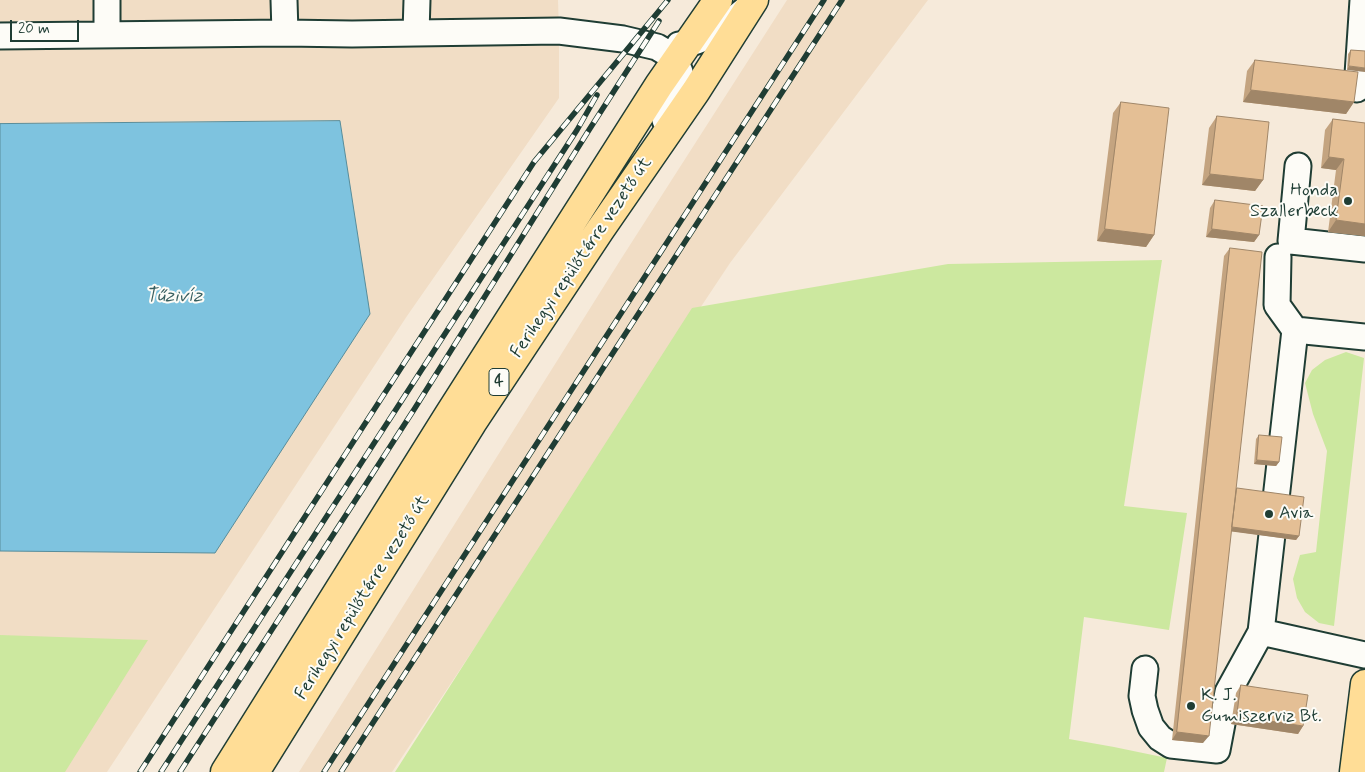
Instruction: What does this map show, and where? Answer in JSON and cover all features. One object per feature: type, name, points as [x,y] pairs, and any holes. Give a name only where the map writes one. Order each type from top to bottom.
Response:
[{"type":"main road","name":"Ferihegyi repülőtérre vezető út","points":[[225,772],[448,416],[673,51],[717,0]]},
{"type":"main road","name":"Ferihegyi repülőtérre vezető út","points":[[254,772],[472,423],[600,230],[696,91],[752,3]]},
{"type":"main road","points":[[1358,768],[1365,684]]},
{"type":"lane","points":[[107,0],[107,35]]},
{"type":"lane","points":[[284,0],[285,33]]},
{"type":"lane","points":[[416,33],[417,0]]},
{"type":"lane","points":[[1357,89],[1363,0]]},
{"type":"lane","points":[[0,36],[559,31],[623,39],[673,51],[721,29],[752,3]]},
{"type":"lane","points":[[600,230],[622,184],[678,100],[681,85],[680,72],[673,51]]},
{"type":"lane","points":[[1298,166],[1291,241],[1365,249]]},
{"type":"lane","points":[[1145,669],[1142,696],[1144,710],[1151,727],[1160,738],[1172,745],[1216,761],[1228,692],[1261,632],[1295,330],[1277,305],[1278,257]]},
{"type":"lane","points":[[1295,330],[1365,338]]},
{"type":"lane","points":[[1261,632],[1365,656]]},
{"type":"shaded area","points":[[0,0],[558,0],[559,98],[407,316],[107,772],[0,772]]},
{"type":"shaded area","points":[[787,0],[928,0],[730,263],[392,772],[299,772],[621,259]]},
{"type":"green space","points":[[1162,260],[1124,506],[1187,513],[1169,630],[1084,617],[1069,739],[1167,758],[1164,772],[395,772],[692,308],[948,264]]},
{"type":"green space","points":[[1346,352],[1364,358],[1334,626],[1319,623],[1305,612],[1297,598],[1293,579],[1300,555],[1316,552],[1327,451],[1313,414],[1305,383],[1312,370],[1325,360]]},
{"type":"green space","points":[[0,635],[148,640],[65,772],[0,772]]},
{"type":"water","name":"Tűzivíz","points":[[340,121],[370,314],[215,553],[0,551],[0,124]]},
{"type":"building","points":[[1351,50],[1365,51],[1365,68],[1349,66]]},
{"type":"building","points":[[1255,60],[1358,72],[1354,102],[1251,90]]},
{"type":"building","points":[[1121,102],[1169,108],[1154,235],[1105,229]]},
{"type":"building","points":[[1217,116],[1269,122],[1263,180],[1210,174]]},
{"type":"building","name":"Honda Szallerbeck","points":[[1333,119],[1365,123],[1365,224],[1336,220],[1344,159],[1329,157]]},
{"type":"building","points":[[1215,200],[1263,206],[1259,235],[1212,229]]},
{"type":"building","points":[[1230,248],[1262,252],[1209,736],[1177,732]]},
{"type":"building","points":[[1259,435],[1282,437],[1279,462],[1257,460]]},
{"type":"building","points":[[1237,488],[1304,497],[1299,536],[1232,527]]},
{"type":"building","points":[[1241,685],[1308,695],[1303,726],[1237,716]]},
{"type":"railway","points":[[140,772],[534,162],[668,0]]},
{"type":"railway","points":[[324,772],[824,0]]},
{"type":"railway","points":[[341,772],[842,0]]},
{"type":"railway","points":[[180,772],[415,408],[659,21]]},
{"type":"railway","points":[[161,772],[577,130],[597,95]]},
{"type":"place","name":"Honda Szallerbeck","points":[[1348,201]]},
{"type":"place","name":"Avia","points":[[1269,514]]},
{"type":"place","name":"K. J. Gumiszerviz Bt.","points":[[1191,706]]}]
